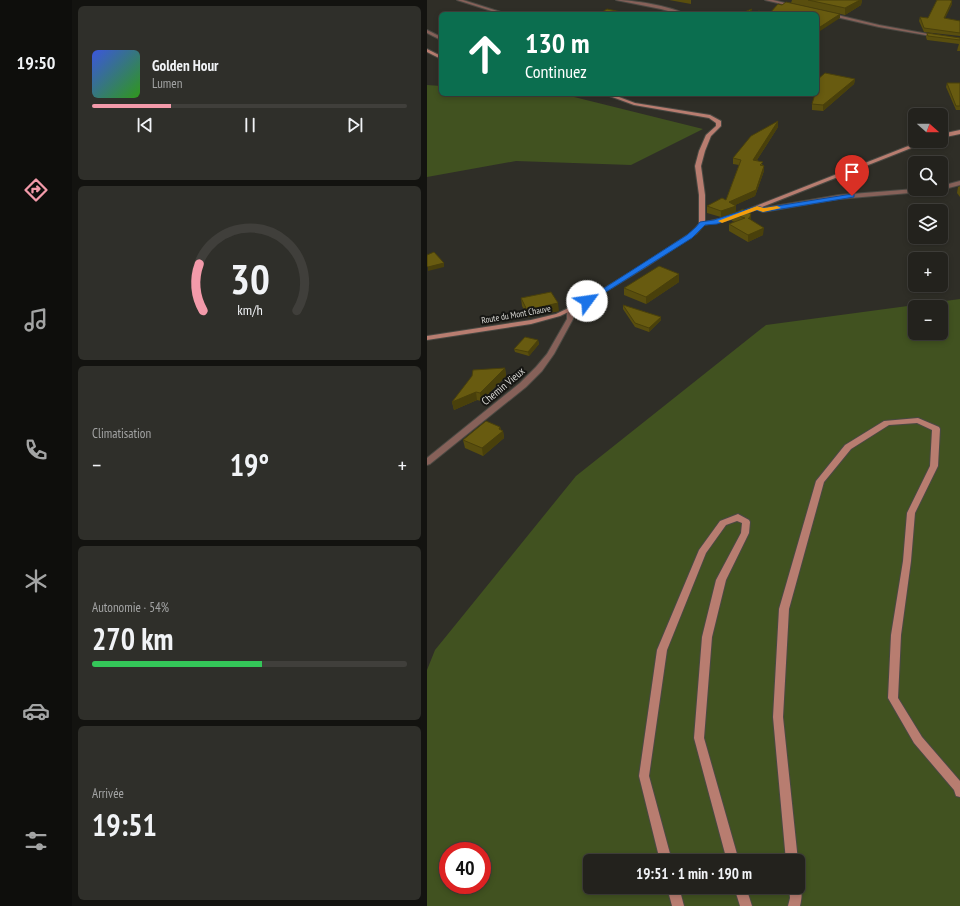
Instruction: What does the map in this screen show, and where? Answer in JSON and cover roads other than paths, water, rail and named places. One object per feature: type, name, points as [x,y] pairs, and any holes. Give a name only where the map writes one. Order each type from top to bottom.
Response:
[{"type":"street","points":[[459,0],[498,12]]},
{"type":"street","points":[[618,0],[676,12]]},
{"type":"street","points":[[767,0],[801,7]]},
{"type":"street","points":[[822,12],[879,26],[940,36]]},
{"type":"street","points":[[427,31],[439,38]]},
{"type":"street","points":[[427,50],[439,57]]},
{"type":"street","points":[[612,96],[634,104],[710,117],[719,122],[718,126],[709,135],[701,151],[698,166],[702,194],[702,224],[723,220],[757,208],[908,148]]},
{"type":"street","points":[[948,135],[960,132]]},
{"type":"street","points":[[948,186],[960,183]]},
{"type":"street","points":[[757,208],[763,210],[839,197],[908,191]]},
{"type":"street","name":"Route du Mont Chauve","points":[[427,338],[531,322],[571,310],[650,262],[694,233],[702,224]]},
{"type":"street","name":"Chemin Vieux","points":[[427,462],[523,386],[539,369],[550,354],[570,319],[571,310]]},
{"type":"street","points":[[791,854],[778,717],[784,609],[820,481],[848,447],[887,423],[918,420],[936,429],[934,466],[911,512],[907,562],[896,635],[893,698],[919,740],[958,787],[960,792]]},
{"type":"street","points":[[664,854],[644,776],[662,650],[702,552],[723,523],[738,517],[746,522],[745,533],[721,580],[707,637],[699,738],[731,854]]},
{"type":"street","points":[[675,894],[678,906]]},
{"type":"street","points":[[742,894],[746,906]]},
{"type":"street","points":[[794,906],[796,894]]}]
